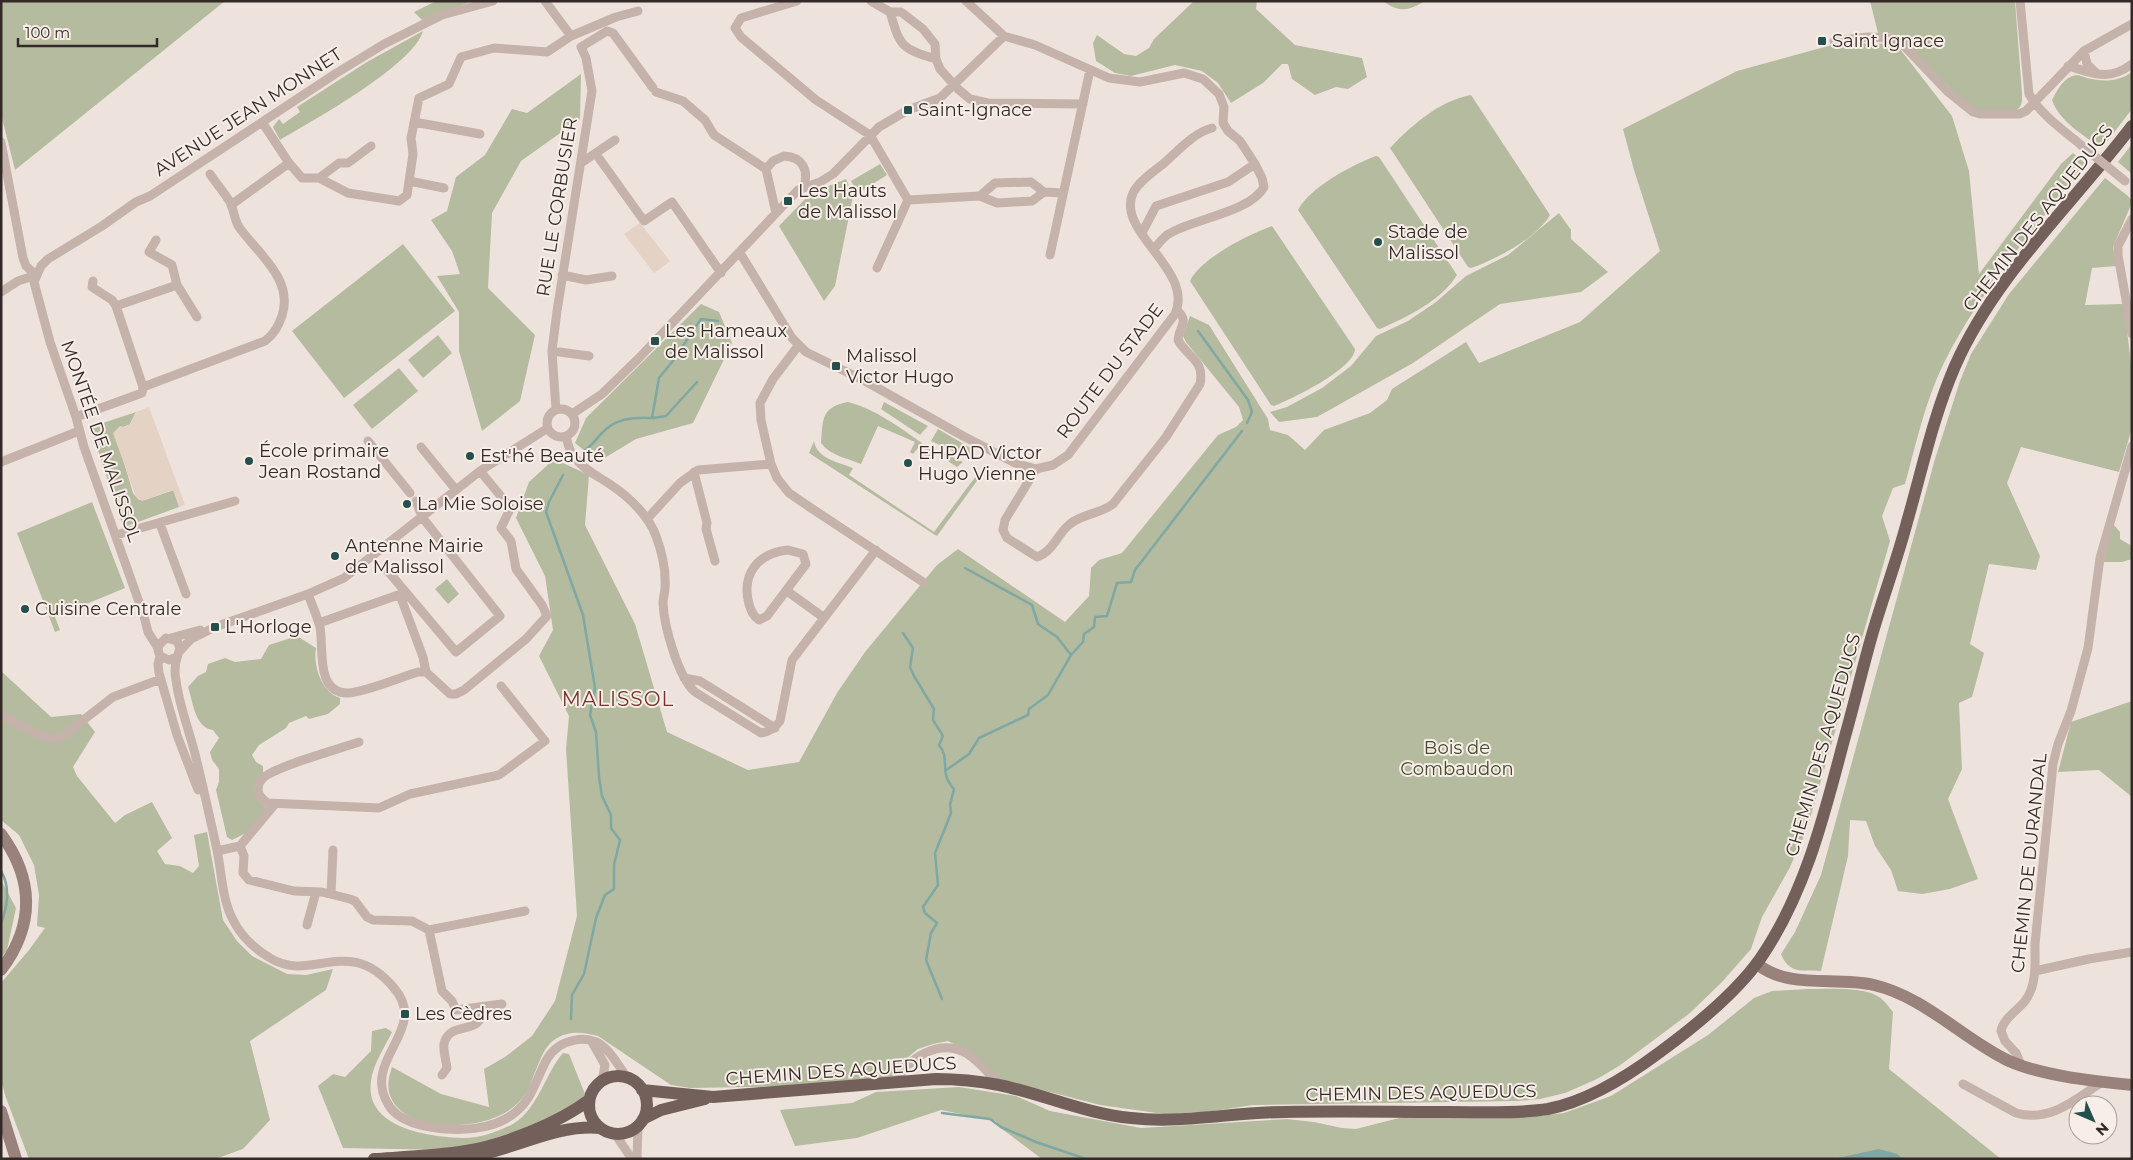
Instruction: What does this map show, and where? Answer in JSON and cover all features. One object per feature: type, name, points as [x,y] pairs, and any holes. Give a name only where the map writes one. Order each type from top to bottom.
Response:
[{"type":"main road","name":"CHEMIN DES AQUEDUCS","points":[[642,1090],[712,1097],[960,1079],[1000,1085],[1110,1115],[1134,1119],[1175,1120],[1235,1113],[1507,1112],[1550,1108],[1592,1094],[1636,1070],[1683,1036],[1721,1002],[1757,964],[1774,938],[1798,888],[1818,836],[1872,635],[1907,524],[1927,445],[1955,366],[1976,326],[2001,288],[2132,126]]},
{"type":"main road","points":[[374,1159],[428,1156],[468,1150],[510,1138],[550,1123],[572,1112],[589,1100],[596,1086],[602,1080],[610,1077],[627,1077],[636,1082],[642,1090],[646,1104],[640,1122],[631,1130],[615,1134],[600,1128],[576,1127],[562,1129],[488,1154],[453,1158],[428,1156]]},
{"type":"main road","name":"CHEMIN DES AQUEDUCS","points":[[640,1122],[661,1110],[680,1107],[712,1097]]},
{"type":"main road","points":[[589,1100],[591,1116],[600,1128]]},
{"type":"street","name":"AVENUE JEAN MONNET","points":[[36,275],[48,259],[335,74],[415,27],[442,14],[493,1]]},
{"type":"street","points":[[545,1],[572,36]]},
{"type":"street","points":[[797,1],[741,18],[735,28],[741,37],[793,82],[870,135],[908,200]]},
{"type":"street","points":[[871,1],[890,12],[901,12],[923,29],[935,44],[936,59],[940,69],[964,96],[975,102],[1083,104]]},
{"type":"street","points":[[966,1],[1004,36],[1035,45],[1109,78],[1130,81],[1151,80],[1176,73],[1194,75],[1209,84],[1219,94],[1224,107],[1223,123],[1228,131],[1240,141],[1255,164],[1264,183],[1262,191],[1228,211],[1168,234],[1154,249]]},
{"type":"street","points":[[2020,1],[2027,86],[2034,103],[2128,184]]},
{"type":"street","points":[[262,122],[289,163],[302,178],[319,178],[348,193],[398,201],[406,195],[413,154],[411,138],[419,98],[449,84],[459,60],[466,54],[494,48],[547,52],[572,36],[616,17],[638,11]]},
{"type":"street","points":[[890,12],[898,39],[911,52],[936,59]]},
{"type":"street","points":[[1834,41],[1880,37],[1899,41],[1969,110],[1980,114],[2019,114],[2026,111],[2084,51],[2132,24]]},
{"type":"street","name":"RUE LE CORBUSIER","points":[[556,410],[552,351],[562,275],[592,92],[586,58],[581,47],[607,31],[613,33],[655,90],[683,101],[705,120],[714,135],[728,146],[766,169]]},
{"type":"street","points":[[572,414],[602,394],[615,382],[721,273],[798,190],[820,182],[833,174],[870,135],[894,118],[940,98],[1004,36]]},
{"type":"street","points":[[2084,51],[2087,64],[2096,74]]},
{"type":"street","points":[[2068,66],[2106,76],[2114,74],[2132,64]]},
{"type":"street","points":[[1050,255],[1090,70]]},
{"type":"street","points":[[414,122],[480,134]]},
{"type":"street","name":"ROUTE DU STADE","points":[[1036,469],[1053,465],[1068,455],[1177,310],[1179,296],[1175,284],[1142,233],[1130,210],[1133,192],[1192,138],[1212,128]]},
{"type":"street","points":[[581,164],[615,140]]},
{"type":"street","points":[[1,142],[23,258],[26,266],[36,275],[18,281],[1,292]]},
{"type":"street","points":[[319,178],[339,163],[348,163],[371,146]]},
{"type":"street","points":[[596,154],[644,221],[672,202],[721,273]]},
{"type":"street","points":[[776,214],[766,169],[773,161],[784,156],[798,159],[804,165],[806,171],[804,187]]},
{"type":"street","points":[[231,205],[289,163]]},
{"type":"street","points":[[1142,233],[1156,206],[1228,182],[1255,164]]},
{"type":"street","points":[[143,387],[265,341],[274,334],[284,310],[286,295],[276,272],[234,218],[231,205],[210,174]]},
{"type":"street","points":[[408,181],[444,188]]},
{"type":"street","points":[[980,196],[995,183],[1031,182],[1044,192],[1062,193]]},
{"type":"street","points":[[908,200],[980,196],[997,203],[1007,203],[1032,201],[1044,192]]},
{"type":"street","points":[[878,268],[908,200]]},
{"type":"street","points":[[2132,219],[2118,246],[2118,255],[2132,334]]},
{"type":"street","points":[[156,240],[150,252],[172,265],[178,285],[197,317]]},
{"type":"street","points":[[740,253],[798,346],[806,352],[858,377],[1015,463],[1036,469],[1005,520],[1003,530],[1007,538],[1037,557],[1048,551],[1070,524],[1105,510],[1113,504],[1166,437],[1200,384],[1202,376],[1198,364],[1178,340],[1184,316],[1177,310]]},
{"type":"street","name":"MONTÉE DE MALISSOL","points":[[36,275],[35,288],[50,342],[148,632],[159,652],[158,664],[161,678],[184,754],[207,810]]},
{"type":"street","points":[[562,275],[586,280],[612,276]]},
{"type":"street","points":[[76,418],[142,393],[143,387],[116,306],[112,300],[92,288],[93,281]]},
{"type":"street","points":[[116,306],[178,285]]},
{"type":"street","points":[[798,346],[773,379],[760,403],[761,420],[771,464],[777,478],[789,492],[923,582]]},
{"type":"street","points":[[552,351],[589,356]]},
{"type":"street","points":[[563,409],[572,414],[574,428],[566,436],[557,436],[548,428],[549,416],[556,410],[563,409]]},
{"type":"street","points":[[215,627],[191,639],[179,653],[169,660],[159,652],[160,642],[169,638],[215,627],[308,594],[344,578],[480,470],[548,428]]},
{"type":"street","points":[[1,462],[79,431]]},
{"type":"street","points":[[566,436],[569,450],[574,458],[586,469],[613,486],[648,519],[656,535],[664,568],[665,614],[680,671],[688,687],[761,733],[768,733],[780,721],[792,660],[876,550]]},
{"type":"street","points":[[368,441],[413,497],[422,517],[500,616],[456,652],[387,570]]},
{"type":"street","name":"CHEMIN DE DURANDAL","points":[[2021,1066],[2016,1053],[2005,1041],[2001,1031],[2005,1022],[2026,1000],[2031,989],[2035,971],[2035,944],[2053,764],[2088,648],[2100,558],[2132,446]]},
{"type":"street","points":[[421,447],[456,490]]},
{"type":"street","points":[[648,519],[680,483],[694,472],[705,468],[771,464]]},
{"type":"street","points":[[319,623],[398,595],[401,598],[420,649],[426,672],[450,694],[456,694],[464,690],[526,639],[547,616],[542,605],[516,569],[511,542],[501,528],[510,510],[509,506],[480,470]]},
{"type":"street","points":[[694,472],[708,523],[706,528],[715,561]]},
{"type":"street","points":[[116,535],[160,524],[235,501]]},
{"type":"street","points":[[160,524],[186,594]]},
{"type":"street","points":[[788,550],[798,551],[803,554],[806,564],[787,591],[767,616],[759,620],[751,611],[747,598],[746,584],[749,574],[756,564],[771,554],[788,550]]},
{"type":"street","points":[[787,591],[823,617]]},
{"type":"street","points":[[308,594],[319,623],[321,664],[329,684],[340,692],[350,693],[418,672],[426,672]]},
{"type":"street","name":"MONTÉE DE MALISSOL","points":[[144,616],[154,630],[178,644],[179,653],[175,668],[177,688],[195,755],[228,909],[239,930],[256,948],[279,963],[293,966],[334,961],[362,963],[374,970],[395,989],[403,1002],[404,1024],[382,1070],[380,1084],[382,1095],[390,1109],[406,1120],[439,1128],[464,1129],[487,1126],[502,1120],[520,1109],[552,1052],[567,1042],[576,1039],[592,1042]]},
{"type":"street","points":[[1,715],[56,740],[113,698],[161,678]]},
{"type":"street","points":[[359,742],[271,773],[259,783],[257,789],[259,795],[268,804],[379,808],[410,794],[499,775],[545,741],[501,686]]},
{"type":"street","points":[[217,851],[240,846],[275,804]]},
{"type":"street","points":[[1,834],[16,856],[26,885],[26,915],[20,939],[1,970]]},
{"type":"street","points":[[240,846],[244,856],[243,873],[249,880],[294,891],[331,894],[355,901],[362,912],[373,920],[412,921],[430,930],[525,911]]},
{"type":"street","points":[[331,894],[333,850]]},
{"type":"street","points":[[308,925],[316,892]]},
{"type":"street","points":[[430,930],[442,991],[452,1001],[456,1010],[502,1004]]},
{"type":"street","points":[[2035,971],[2132,952]]},
{"type":"street","points":[[1757,964],[1776,976],[1790,980],[1856,981],[1890,990],[1926,1008],[1982,1046],[2021,1066],[2102,1082],[2132,1085]]},
{"type":"street","points":[[442,1075],[447,1068],[443,1046],[446,1037],[453,1030],[468,1028],[479,1022],[483,1016],[482,1007]]},
{"type":"street","points":[[592,1042],[606,1049],[627,1077]]},
{"type":"street","points":[[592,1042],[605,1065],[602,1080]]},
{"type":"street","points":[[896,1083],[900,1074],[920,1055],[933,1049],[952,1048],[973,1058],[1000,1085]]},
{"type":"street","points":[[1963,1084],[2016,1113],[2026,1116],[2057,1111],[2102,1082]]},
{"type":"street","points":[[1,1111],[21,1159]]},
{"type":"street","points":[[637,1159],[640,1122]]},
{"type":"street","points":[[9,1133],[16,1159]]},
{"type":"street","points":[[615,1134],[632,1159]]},
{"type":"green space","points":[[1,1],[225,1],[15,170],[1,114]]},
{"type":"green space","points":[[436,1],[473,1],[422,20],[414,12]]},
{"type":"green space","points":[[1194,1],[1257,1],[1256,9],[1295,45],[1362,58],[1367,77],[1348,89],[1336,87],[1315,95],[1292,79],[1288,64],[1282,64],[1263,83],[1231,103],[1218,83],[1202,71],[1175,65],[1131,76],[1115,73],[1096,61],[1093,43],[1097,35],[1124,54],[1136,56],[1149,48],[1154,39]]},
{"type":"green space","points":[[1383,1],[1425,1],[1409,9],[1399,9]]},
{"type":"green space","points":[[1870,1],[2015,1],[2022,103],[2015,111],[1982,111],[1969,107],[1899,37],[1890,33],[1878,33]]},
{"type":"green space","points":[[423,31],[416,45],[382,75],[337,106],[280,140],[273,127],[279,119],[283,124],[300,112],[297,107],[367,62]]},
{"type":"green space","name":"Bois de Combaudon","points":[[1839,43],[1896,44],[1952,116],[1969,171],[1979,274],[2061,164],[2073,153],[2086,164],[1991,285],[1957,338],[1937,379],[1921,423],[1905,484],[1893,488],[1882,516],[1890,541],[1807,829],[1789,869],[1762,917],[1751,949],[1722,982],[1690,1013],[1619,1066],[1597,1079],[1565,1093],[1540,1099],[1517,1101],[1253,1105],[1207,1112],[1164,1114],[1100,1105],[996,1078],[960,1047],[948,1041],[918,1049],[907,1058],[890,1080],[808,1086],[690,1088],[671,1085],[598,1036],[570,1033],[559,1037],[548,1046],[530,1086],[519,1102],[510,1110],[490,1120],[467,1124],[438,1125],[412,1118],[396,1106],[390,1097],[388,1087],[392,1067],[441,1094],[489,1107],[484,1069],[505,1057],[532,1036],[555,1001],[577,916],[566,749],[569,716],[539,656],[553,630],[545,576],[516,518],[529,482],[554,459],[589,475],[585,525],[635,624],[667,732],[748,770],[799,762],[837,693],[865,652],[937,565],[958,549],[1065,622],[1089,596],[1091,568],[1099,560],[1122,553],[1218,435],[1236,427],[1243,420],[1239,407],[1186,342],[1183,336],[1190,316],[1209,325],[1268,419],[1270,430],[1288,435],[1305,450],[1324,430],[1370,413],[1387,400],[1392,389],[1466,342],[1479,363],[1580,322],[1660,251],[1623,129],[1737,71]]},
{"type":"green space","points":[[2132,72],[2132,109],[2102,148],[2080,133],[2055,108],[2052,100],[2056,92],[2061,84],[2072,76],[2077,75],[2093,79],[2110,80],[2121,78]]},
{"type":"green space","points":[[581,74],[580,119],[521,161],[492,213],[488,288],[535,335],[520,401],[482,431],[459,351],[459,312],[437,276],[460,274],[452,251],[431,220],[447,211],[456,177],[485,155],[512,109],[527,113]]},
{"type":"green space","points":[[1471,95],[1550,215],[1544,224],[1526,240],[1492,260],[1471,268],[1468,267],[1390,148],[1407,131],[1437,108]]},
{"type":"green space","points":[[2132,144],[2132,174],[2118,162]]},
{"type":"green space","name":"Stade de Malissol","points":[[1376,156],[1379,157],[1457,275],[1442,293],[1433,300],[1380,329],[1377,328],[1298,210],[1312,193],[1332,178]]},
{"type":"green space","points":[[880,164],[887,175],[858,193],[851,181]]},
{"type":"green space","points":[[2105,178],[2128,196],[2131,200],[2131,205],[2113,247],[2116,266],[2092,268],[2085,305],[2124,304],[2132,373],[2132,428],[2119,472],[2021,447],[2007,483],[2040,556],[2036,570],[1989,564],[1970,644],[1984,653],[1972,697],[1959,703],[1962,769],[1948,799],[1978,879],[1950,889],[1922,894],[1898,891],[1891,870],[1875,846],[1866,821],[1850,820],[1848,856],[1821,971],[1797,970],[1788,965],[1781,954],[1795,932],[1821,875],[1935,459],[1960,381],[1971,354],[2009,294]]},
{"type":"green space","points":[[846,179],[853,196],[835,286],[824,301],[779,226],[811,193]]},
{"type":"green space","points":[[1559,213],[1571,230],[1571,239],[1608,272],[1581,292],[1500,304],[1413,363],[1317,417],[1279,422],[1270,412],[1287,407],[1322,388],[1351,366],[1376,336],[1408,321],[1436,302],[1466,276],[1508,255]]},
{"type":"green space","points":[[1272,226],[1355,349],[1352,357],[1334,374],[1274,406],[1271,405],[1190,281],[1195,273],[1214,256],[1239,241]]},
{"type":"green space","points":[[403,244],[455,311],[344,398],[292,331]]},
{"type":"green space","points":[[701,304],[719,312],[732,343],[693,423],[636,439],[598,462],[575,443],[586,418]]},
{"type":"green space","points":[[438,335],[452,353],[423,378],[408,360]]},
{"type":"green space","points":[[399,368],[418,391],[372,429],[353,405]]},
{"type":"green space","points":[[848,402],[868,409],[922,443],[913,454],[910,452],[915,442],[878,426],[861,464],[834,454],[821,443],[823,421],[825,415],[833,407]]},
{"type":"green space","points":[[884,402],[928,426],[920,435],[881,409]]},
{"type":"green space","points":[[136,412],[130,424],[115,431],[133,493],[139,500],[145,500],[174,490],[179,507],[127,526],[122,523],[91,429],[94,426]]},
{"type":"green space","points":[[938,429],[974,450],[968,458],[931,441]]},
{"type":"green space","points":[[814,441],[819,452],[824,456],[853,468],[849,475],[934,532],[979,472],[982,474],[937,536],[809,453]]},
{"type":"green space","points":[[928,446],[963,462],[957,467],[934,452],[927,461],[924,459],[924,451]]},
{"type":"green space","points":[[92,502],[125,588],[55,617],[60,630],[55,632],[17,533]]},
{"type":"green space","points":[[2113,524],[2120,532],[2120,539],[2132,546],[2132,559],[2122,562],[2103,562]]},
{"type":"green space","points":[[447,579],[459,594],[448,604],[435,589]]},
{"type":"green space","points":[[297,636],[316,648],[316,663],[320,678],[328,690],[340,698],[340,704],[328,714],[309,719],[306,716],[289,723],[286,728],[259,745],[252,755],[256,762],[263,766],[258,800],[267,808],[246,833],[232,840],[227,837],[216,790],[219,782],[219,769],[212,760],[210,752],[219,738],[213,730],[202,725],[198,719],[188,687],[198,676],[206,672],[208,664],[225,658],[235,662],[261,659],[269,645]]},
{"type":"green space","points":[[1,671],[51,717],[81,714],[95,732],[73,767],[77,776],[115,823],[125,815],[152,802],[172,838],[157,851],[165,864],[180,866],[193,873],[199,866],[194,835],[207,832],[223,920],[237,941],[252,956],[287,974],[306,975],[333,969],[326,990],[250,1041],[270,1120],[243,1149],[215,1159],[29,1159],[5,1095],[1,1079],[1,983],[45,928],[37,926],[39,895],[34,865],[19,835],[1,820]]},
{"type":"green space","points":[[2132,701],[2132,797],[2099,770],[2058,772],[2071,722]]},
{"type":"green space","points":[[1,880],[16,908],[7,950],[1,958]]},
{"type":"green space","points":[[1807,989],[1864,991],[1872,993],[1883,1000],[1893,1012],[1889,1069],[2001,1159],[1042,1159],[998,1126],[996,1121],[941,1110],[857,1138],[795,1146],[780,1110],[852,1103],[876,1092],[959,1087],[1016,1096],[1050,1111],[1141,1128],[1287,1119],[1356,1129],[1407,1116],[1540,1116],[1564,1113],[1611,1096],[1708,1035],[1754,998],[1772,991]]},
{"type":"green space","points":[[386,1028],[392,1032],[374,1068],[371,1081],[372,1097],[378,1110],[388,1119],[402,1127],[417,1132],[468,1138],[488,1134],[513,1124],[529,1110],[563,1053],[569,1054],[585,1094],[580,1104],[517,1131],[475,1145],[448,1150],[343,1148],[318,1086],[333,1074],[345,1077],[371,1051],[372,1031]]},
{"type":"shaded area","points":[[640,223],[670,261],[654,273],[624,234]]},
{"type":"shaded area","points":[[149,407],[185,505],[179,507],[173,490],[142,501],[136,497],[113,433],[120,426],[125,427],[130,424],[136,412]]},
{"type":"water","points":[[1879,1149],[1897,1154],[1903,1159],[1833,1159]]},
{"type":"waterway","points":[[583,452],[607,428],[619,421],[632,418],[652,418],[659,378],[701,319],[718,321]]},
{"type":"waterway","points":[[1198,331],[1248,400],[1252,412],[1247,423]]},
{"type":"waterway","points":[[653,418],[666,416],[697,382]]},
{"type":"waterway","points":[[945,771],[969,754],[979,738],[1028,715],[1029,709],[1048,695],[1071,655],[1083,642],[1084,634],[1094,627],[1095,617],[1107,616],[1117,583],[1131,582],[1135,570],[1242,431]]},
{"type":"waterway","points":[[563,475],[546,512],[583,615],[595,688],[590,715],[596,732],[602,796],[611,815],[611,828],[620,840],[614,865],[614,889],[605,895],[596,918],[584,974],[572,995],[571,1019]]},
{"type":"waterway","points":[[965,568],[1032,605],[1038,624],[1057,637],[1071,655]]},
{"type":"waterway","points":[[903,633],[913,648],[910,667],[934,709],[933,720],[943,736],[939,745],[944,755],[945,771],[949,783],[954,789],[950,805],[951,813],[935,853],[938,885],[923,907],[925,913],[937,923],[931,933],[926,960],[942,999]]},
{"type":"waterway","points":[[1,871],[7,891],[5,911],[1,924]]},
{"type":"waterway","points":[[942,1113],[990,1119],[1001,1127],[1036,1142],[1086,1159]]},
{"type":"place","name":"Saint Ignace","points":[[1822,41]]},
{"type":"place","name":"Saint-Ignace","points":[[908,110]]},
{"type":"place","name":"Les Hauts de Malissol","points":[[788,201]]},
{"type":"place","name":"Stade de Malissol","points":[[1378,242]]},
{"type":"place","name":"Les Hameaux de Malissol","points":[[655,341]]},
{"type":"place","name":"Malissol Victor Hugo","points":[[836,366]]},
{"type":"place","name":"Est'hé Beauté","points":[[470,456]]},
{"type":"place","name":"École primaire Jean Rostand","points":[[249,461]]},
{"type":"place","name":"EHPAD Victor Hugo Vienne","points":[[908,463]]},
{"type":"place","name":"La Mie Soloise","points":[[407,504]]},
{"type":"place","name":"Antenne Mairie de Malissol","points":[[335,556]]},
{"type":"place","name":"Cuisine Centrale","points":[[25,609]]},
{"type":"place","name":"L'Horloge","points":[[215,627]]},
{"type":"place","name":"Les Cèdres","points":[[405,1014]]},
{"type":"district","name":"MALISSOL","points":[[618,699]]}]
